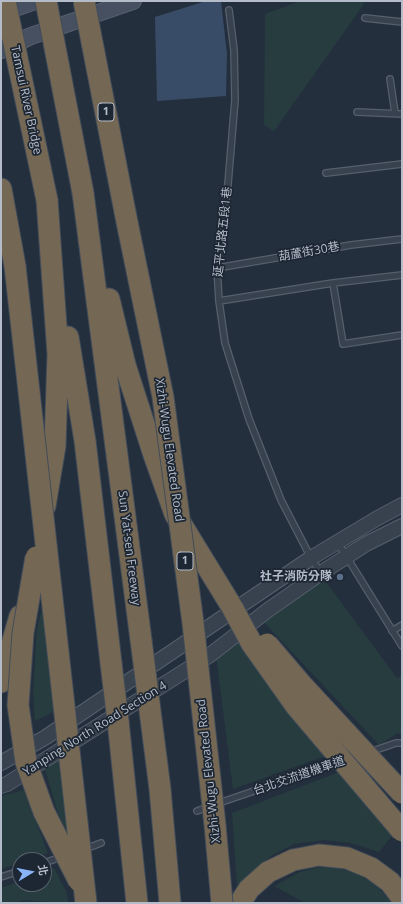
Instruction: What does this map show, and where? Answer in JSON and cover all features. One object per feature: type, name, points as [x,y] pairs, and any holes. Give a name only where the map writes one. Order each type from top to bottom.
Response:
[{"type":"highway","name":"Tamsui River Bridge","points":[[5,1],[47,200]]},
{"type":"highway","points":[[46,1],[83,193],[125,365],[175,514],[232,607],[252,644],[296,706],[402,831]]},
{"type":"highway","name":"Xizhi-Wugu Elevated Road","points":[[84,1],[163,397],[194,630],[222,903]]},
{"type":"highway","points":[[1,189],[15,266],[86,903]]},
{"type":"highway","name":"Sun Yat-sen Freeway","points":[[83,193],[160,789],[170,903]]},
{"type":"highway","points":[[47,200],[58,354],[55,446],[23,633],[18,705],[26,762],[44,812],[90,903]]},
{"type":"highway","points":[[47,200],[85,441],[118,721],[137,903]]},
{"type":"highway","points":[[1,682],[36,557]]},
{"type":"highway","points":[[232,607],[402,793]]},
{"type":"highway","points":[[240,903],[249,889],[268,872],[293,860],[319,855],[347,858],[371,868],[390,882],[402,898]]},
{"type":"main road","points":[[1,13],[35,1]]},
{"type":"main road","points":[[1,50],[31,36],[133,1]]},
{"type":"street","name":"Yanping North Road Section 4","points":[[1,763],[46,737],[311,558],[376,519],[402,506]]},
{"type":"street","name":"Yanping North Road Section 4","points":[[1,786],[7,784],[188,670],[268,610],[321,573],[366,544],[402,526]]},
{"type":"lane","name":"延平北路五段1巷","points":[[229,10],[234,50],[235,100],[228,184],[217,268],[224,343],[249,419],[281,500],[311,558],[321,573]]},
{"type":"lane","points":[[365,18],[402,22]]},
{"type":"lane","points":[[390,79],[395,114]]},
{"type":"lane","points":[[357,112],[402,114]]},
{"type":"lane","points":[[326,173],[402,164]]},
{"type":"lane","name":"葫蘆街30巷","points":[[217,268],[351,245],[402,239]]},
{"type":"lane","points":[[219,301],[333,283],[402,275]]},
{"type":"lane","points":[[333,283],[342,344],[402,335]]},
{"type":"lane","points":[[337,542],[402,646]]},
{"type":"lane","points":[[392,631],[402,625]]},
{"type":"lane","name":"台北交流道機車道","points":[[359,755],[396,743],[402,743]]},
{"type":"lane","name":"台北交流道機車道","points":[[197,810],[352,758]]},
{"type":"lane","points":[[52,860],[102,843]]},
{"type":"lane","points":[[1,878],[12,874]]},
{"type":"green space","points":[[301,1],[361,1],[364,4],[274,131],[264,125],[265,14]]},
{"type":"green space","points":[[321,575],[397,678],[402,676],[402,735],[398,733],[379,745],[261,619]]},
{"type":"green space","points":[[47,590],[61,708],[35,721],[33,693],[37,628]]},
{"type":"green space","points":[[231,630],[328,755],[233,789],[216,656]]},
{"type":"green space","points":[[65,740],[70,841],[57,810],[42,759]]},
{"type":"green space","points":[[342,771],[393,834],[379,852],[351,843],[324,840],[294,844],[271,856],[237,887],[232,813]]},
{"type":"green space","points":[[24,790],[48,852],[12,852],[12,866],[1,869],[1,796]]},
{"type":"green space","points":[[325,866],[348,869],[375,884],[392,903],[305,903],[274,886],[300,872]]},
{"type":"green space","points":[[54,868],[67,893],[68,903],[24,900],[13,903],[1,903],[1,888],[12,884],[12,892],[52,892],[52,869]]},
{"type":"water","points":[[206,1],[221,1],[227,54],[226,96],[157,101],[155,17]]},
{"type":"place","name":"社子消防分隊","points":[[340,577]]}]
